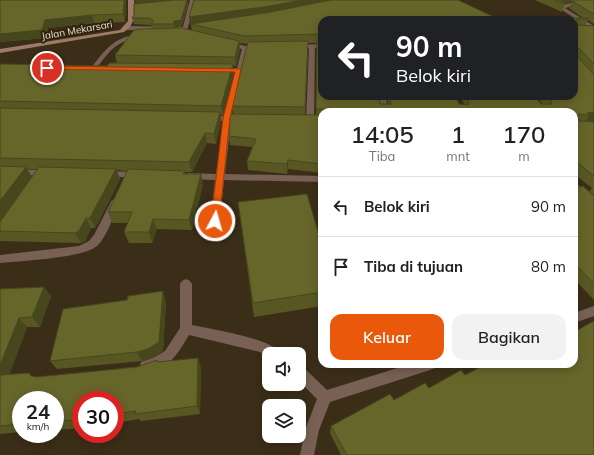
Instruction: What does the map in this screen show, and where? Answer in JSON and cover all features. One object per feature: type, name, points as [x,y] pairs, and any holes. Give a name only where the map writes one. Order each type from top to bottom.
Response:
[{"type":"street","name":"Jalan Mekarsari","points":[[0,51],[116,32],[127,28],[131,20],[131,0]]},
{"type":"street","points":[[184,29],[193,0],[186,1]]},
{"type":"street","points":[[573,0],[578,3],[560,7],[574,16]]},
{"type":"street","points":[[132,7],[138,6]]},
{"type":"street","points":[[578,19],[594,29]]},
{"type":"street","points":[[93,68],[120,39],[140,35],[184,33],[192,31],[184,29],[127,28]]},
{"type":"street","points":[[587,30],[594,29]]},
{"type":"street","points":[[222,42],[245,48],[267,47]]},
{"type":"street","points":[[309,121],[312,46]]},
{"type":"street","points":[[289,47],[318,46]]},
{"type":"street","points":[[215,221],[227,118],[245,48]]},
{"type":"street","points":[[86,68],[101,69]]},
{"type":"street","points":[[216,70],[239,70]]},
{"type":"street","points":[[203,118],[249,119]]},
{"type":"street","points":[[0,172],[57,173]]},
{"type":"street","points":[[33,185],[41,173]]},
{"type":"street","points":[[97,174],[127,178],[151,175]]},
{"type":"street","points":[[181,176],[318,179]]},
{"type":"street","points":[[578,190],[594,204]]},
{"type":"street","points":[[0,259],[81,250],[93,244],[98,237],[118,195]]},
{"type":"street","points":[[134,368],[156,364],[170,355],[186,329],[186,284]]},
{"type":"street","points":[[578,317],[594,311]]},
{"type":"street","points":[[186,329],[263,347]]},
{"type":"street","points":[[325,397],[417,368]]},
{"type":"street","points":[[306,379],[325,397]]},
{"type":"street","points":[[307,455],[312,430],[325,397]]},
{"type":"building","points":[[0,0],[124,0],[123,14],[92,15],[45,20],[42,30],[0,34]]},
{"type":"building","points":[[187,0],[181,20],[174,21],[174,24],[151,24],[154,21],[150,18],[132,18],[134,15],[134,4]]},
{"type":"building","points":[[194,0],[303,0],[189,17]]},
{"type":"building","points":[[331,0],[458,0],[492,16],[318,16],[318,34],[244,36],[191,24],[271,12]]},
{"type":"building","points":[[594,0],[594,14],[572,1]]},
{"type":"building","points":[[578,25],[594,26],[594,64],[578,49]]},
{"type":"building","points":[[182,28],[239,41],[235,57],[115,55],[134,30]]},
{"type":"building","points":[[308,41],[305,107],[232,106],[248,42]]},
{"type":"building","points":[[317,41],[318,100],[380,100],[380,104],[391,104],[390,100],[457,100],[459,104],[468,105],[468,100],[538,100],[541,104],[551,104],[552,102],[550,100],[578,100],[578,57],[594,75],[594,112],[587,113],[589,115],[578,115],[578,108],[316,109]]},
{"type":"building","points":[[110,63],[233,64],[221,106],[0,101],[0,64],[107,66]]},
{"type":"building","points":[[0,108],[220,112],[214,134],[205,133],[189,162],[0,158]]},
{"type":"building","points":[[230,114],[318,115],[318,164],[288,160],[287,164],[247,161],[256,139],[229,136]]},
{"type":"building","points":[[578,118],[579,121],[594,122],[594,176],[578,163]]},
{"type":"building","points":[[0,166],[26,167],[0,201]]},
{"type":"building","points":[[39,167],[116,169],[90,218],[86,218],[79,231],[75,233],[0,231],[0,222]]},
{"type":"building","points":[[128,169],[185,171],[183,174],[201,174],[189,220],[153,219],[149,232],[124,232],[132,212],[108,212]]},
{"type":"building","points":[[583,186],[594,196],[594,283],[578,267],[578,188]]},
{"type":"building","points":[[307,194],[318,231],[318,293],[253,303],[238,202]]},
{"type":"building","points":[[44,287],[32,317],[19,318],[0,365],[0,289]]},
{"type":"building","points":[[163,291],[159,342],[148,349],[137,352],[50,361],[63,309],[127,300],[128,296]]},
{"type":"building","points":[[594,321],[594,455],[347,455],[331,426],[390,394],[394,400],[425,383],[429,388],[461,370],[465,375],[478,368],[578,368],[578,330]]},
{"type":"building","points":[[198,358],[197,406],[135,414],[136,411],[124,413],[124,391],[72,391],[72,420],[64,421],[64,391],[12,391],[12,425],[0,426],[0,375],[29,373],[31,376],[37,377],[137,367],[157,360],[157,362]]},
{"type":"route","points":[[47,68],[239,70],[227,118],[215,221]]}]
